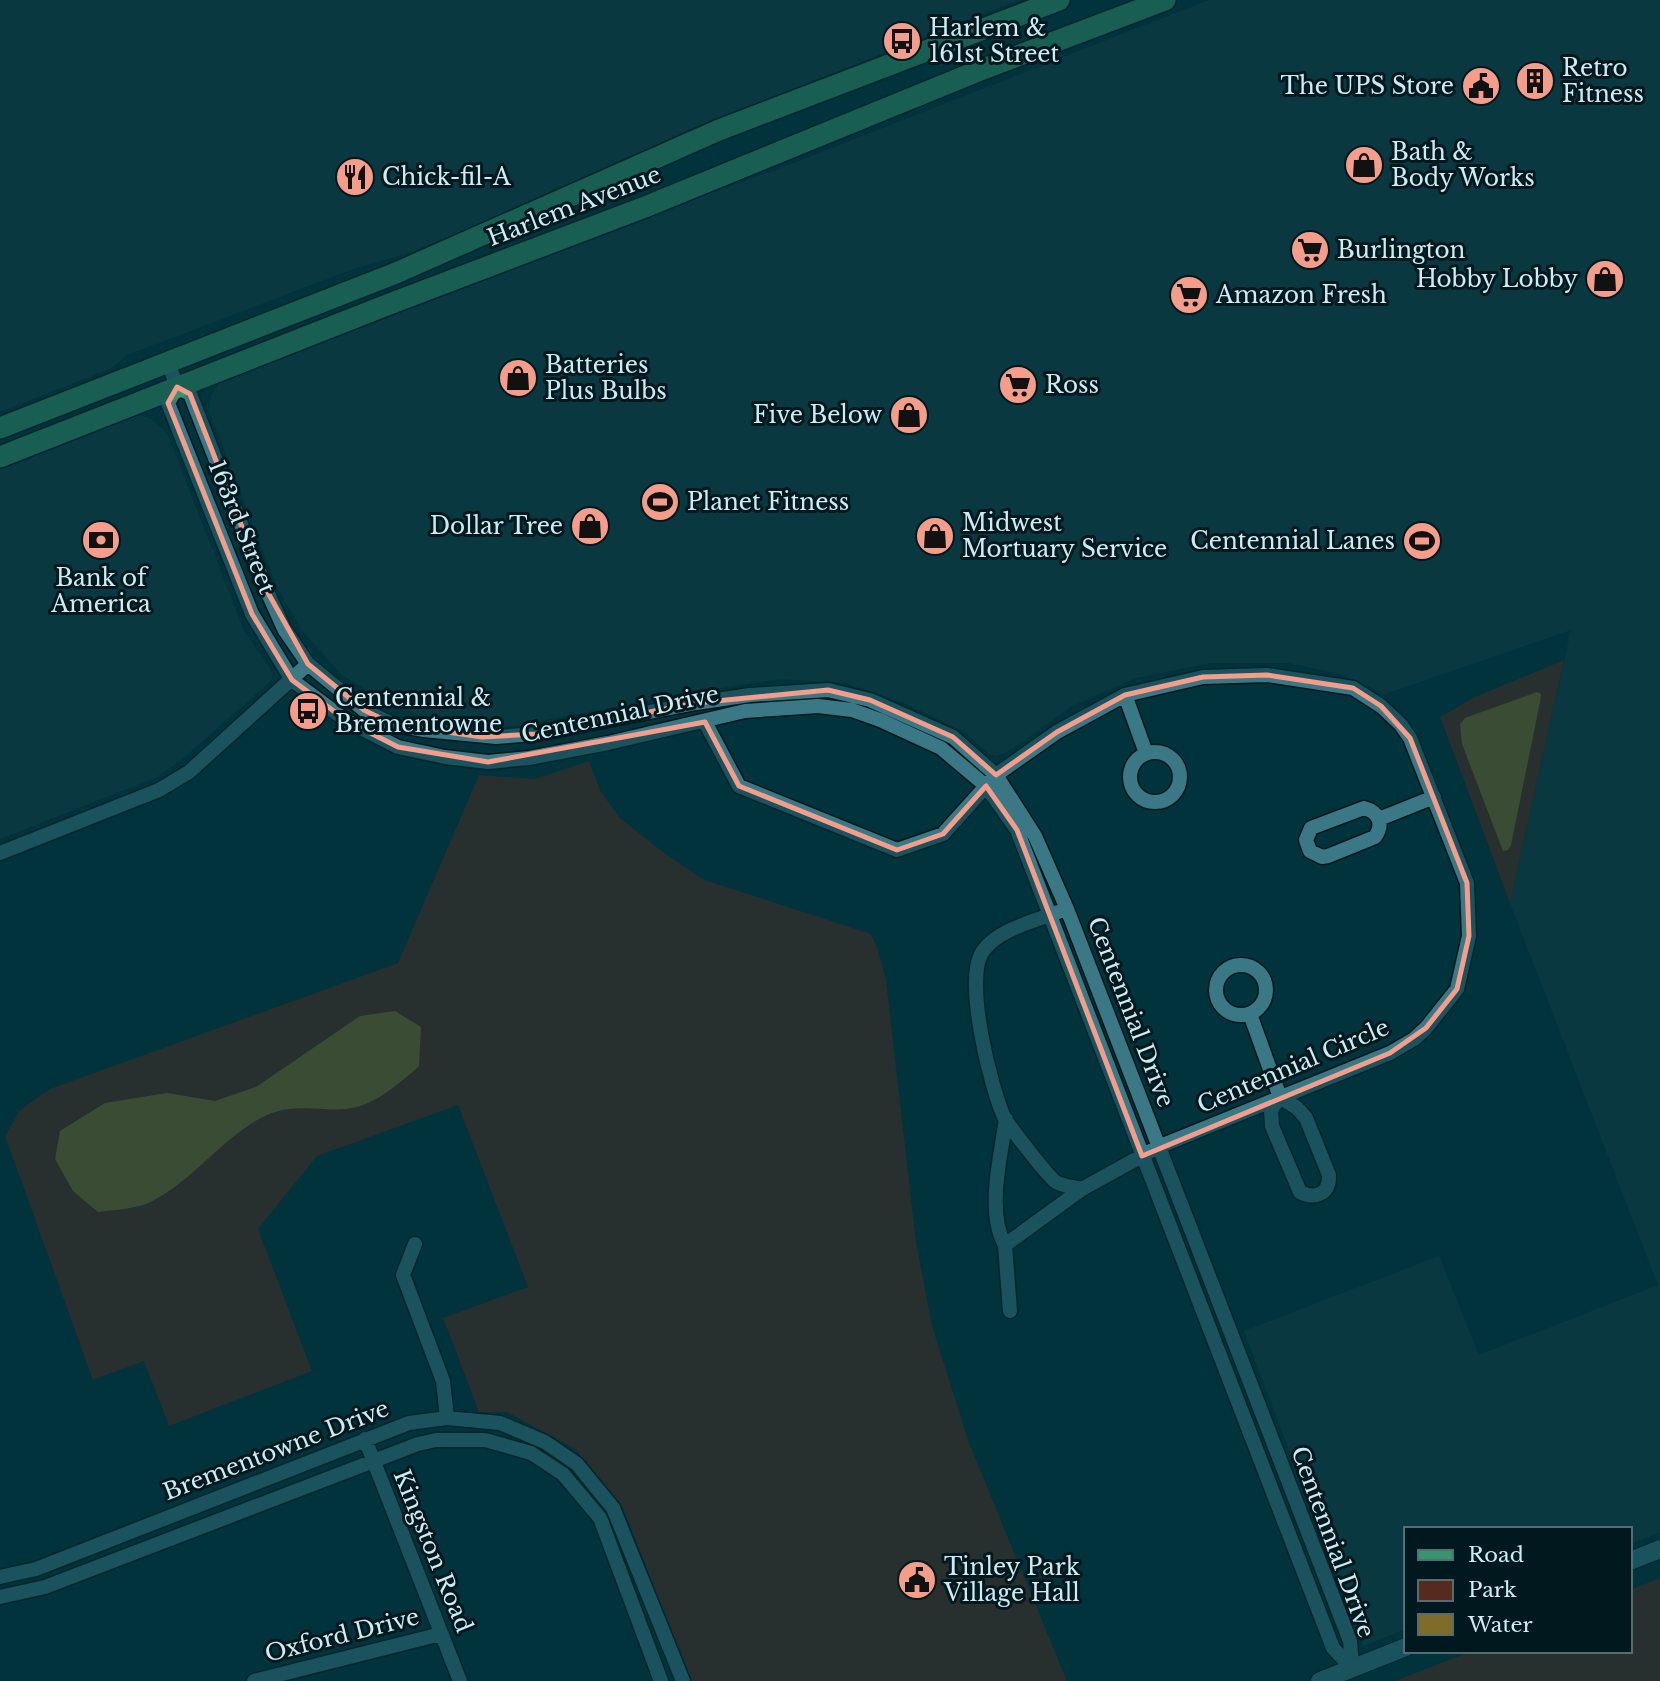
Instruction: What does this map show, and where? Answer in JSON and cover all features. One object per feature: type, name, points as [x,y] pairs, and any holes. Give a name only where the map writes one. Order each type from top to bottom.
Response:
[{"type":"main road","name":"Harlem Avenue","points":[[0,428],[396,272],[719,130],[1059,0]]},
{"type":"main road","name":"Harlem Avenue","points":[[0,457],[645,207],[978,71],[1165,0]]},
{"type":"street","name":"163rd Street","points":[[168,362],[177,387],[190,394],[284,629],[308,664]]},
{"type":"street","name":"163rd Street","points":[[177,387],[168,403],[252,614],[292,680]]},
{"type":"street","points":[[0,853],[159,790],[189,772],[308,664]]},
{"type":"street","name":"Centennial Drive","points":[[308,664],[364,710],[392,724],[482,737],[536,734],[750,695],[828,690],[870,700],[953,737],[996,775],[1035,835],[1067,909],[1350,1641],[1352,1668]]},
{"type":"street","name":"Centennial Circle","points":[[705,722],[739,786],[897,850],[943,834],[996,775],[1057,732],[1125,695],[1203,677],[1267,675],[1353,688],[1381,706],[1401,725],[1409,738],[1467,883],[1469,936],[1457,989],[1426,1028],[1402,1047],[1367,1063],[1158,1147],[1082,1189],[1005,1245]]},
{"type":"street","name":"Centennial Drive","points":[[292,680],[347,721],[398,747],[445,757],[488,762],[528,758],[705,722],[746,711],[818,706],[852,710],[941,748],[986,786],[1017,830],[1333,1648],[1352,1668]]},
{"type":"street","points":[[1125,695],[1146,753]]},
{"type":"street","points":[[1379,819],[1434,797]]},
{"type":"street","points":[[1364,808],[1371,810],[1379,819],[1380,825],[1375,837],[1328,856],[1315,855],[1307,846],[1308,833],[1317,825],[1364,808]]},
{"type":"street","points":[[1067,909],[993,940],[981,953],[976,969],[977,1004],[990,1074],[1006,1119],[1055,1182],[1082,1189]]},
{"type":"street","points":[[1250,1014],[1280,1097],[1297,1108],[1306,1118],[1329,1175],[1329,1184],[1324,1193],[1315,1196],[1300,1192],[1272,1126],[1271,1110],[1280,1097]]},
{"type":"street","points":[[1006,1119],[996,1193],[999,1234],[1005,1245],[1010,1311]]},
{"type":"street","points":[[415,1244],[403,1275],[443,1381],[447,1418]]},
{"type":"street","name":"Brementowne Drive","points":[[0,1577],[36,1569],[409,1423],[447,1418],[500,1423],[545,1442],[577,1464],[614,1508],[683,1681]]},
{"type":"street","name":"Kingston Road","points":[[365,1439],[460,1681]]},
{"type":"street","name":"Brementowne Drive","points":[[0,1597],[45,1587],[114,1562],[418,1444],[436,1440],[485,1440],[531,1452],[564,1474],[600,1518],[661,1681]]},
{"type":"street","points":[[106,1541],[114,1562]]},
{"type":"street","points":[[1632,1560],[1660,1549]]},
{"type":"street","points":[[617,1559],[633,1552]]},
{"type":"street","name":"Oxford Drive","points":[[254,1681],[442,1634]]},
{"type":"street","points":[[1320,1681],[1404,1648]]},
{"type":"highlighted area","points":[[177,387],[190,394],[267,591],[308,664],[364,710],[392,724],[482,737],[536,734],[696,703],[828,690],[870,700],[953,737],[996,775],[1057,732],[1125,695],[1203,677],[1267,675],[1353,688],[1381,706],[1410,738],[1467,883],[1469,936],[1457,989],[1426,1028],[1390,1053],[1142,1156],[1017,830],[986,786],[943,834],[897,850],[739,786],[705,722],[488,762],[398,747],[347,721],[292,680],[252,614],[168,403]]},
{"type":"shaded area","points":[[0,0],[1018,0],[690,129],[570,186],[456,234],[405,254],[353,269],[127,355],[112,368],[0,412]]},
{"type":"shaded area","points":[[1209,0],[1660,0],[1660,1533],[1632,1543],[1632,1527],[1404,1527],[1404,1630],[1363,1646],[1244,1331],[1439,1256],[1479,1355],[1658,1285],[1510,903],[1571,630],[1385,694],[1340,674],[1288,663],[1210,663],[1136,678],[1072,706],[1006,753],[996,756],[989,754],[964,732],[904,703],[845,683],[781,679],[682,694],[520,725],[482,728],[444,724],[392,705],[342,675],[302,630],[278,589],[209,411],[211,396],[224,377],[543,253],[781,168]]},
{"type":"shaded area","points":[[132,414],[150,418],[167,433],[244,631],[271,670],[273,679],[180,761],[155,778],[0,839],[0,465]]},
{"type":"green space","points":[[1564,660],[1510,903],[1440,717],[1475,697]]},
{"type":"green space","points":[[589,761],[601,792],[620,818],[702,879],[871,934],[886,980],[916,1242],[932,1326],[969,1443],[1067,1681],[691,1681],[623,1508],[575,1449],[507,1412],[479,1412],[443,1318],[528,1287],[458,1105],[317,1156],[258,1229],[312,1371],[169,1426],[144,1361],[93,1380],[5,1136],[20,1110],[50,1089],[398,963],[479,775],[535,779]]},
{"type":"green space","points":[[1660,1578],[1660,1681],[1395,1681],[1467,1653],[1632,1653],[1632,1589]]},
{"type":"water","points":[[1537,692],[1541,694],[1540,702],[1511,845],[1508,850],[1503,851],[1462,744],[1460,724],[1465,718]]},
{"type":"water","points":[[395,1011],[421,1027],[419,1066],[395,1087],[356,1107],[291,1109],[272,1113],[240,1132],[178,1184],[146,1204],[98,1212],[73,1191],[55,1159],[60,1131],[105,1103],[167,1093],[215,1101],[256,1087],[360,1016]]},
{"type":"place","name":"Harlem & 161st Street","points":[[902,41]]},
{"type":"place","name":"Retro Fitness","points":[[1535,81]]},
{"type":"place","name":"The UPS Store","points":[[1481,86]]},
{"type":"place","name":"Bath & Body Works","points":[[1364,165]]},
{"type":"place","name":"Chick-fil-A","points":[[355,177]]},
{"type":"place","name":"Burlington","points":[[1310,250]]},
{"type":"place","name":"Hobby Lobby","points":[[1605,279]]},
{"type":"place","name":"Amazon Fresh","points":[[1189,295]]},
{"type":"place","name":"Batteries Plus Bulbs","points":[[518,378]]},
{"type":"place","name":"Ross","points":[[1018,385]]},
{"type":"place","name":"Five Below","points":[[909,415]]},
{"type":"place","name":"Planet Fitness","points":[[660,502]]},
{"type":"place","name":"Dollar Tree","points":[[590,526]]},
{"type":"place","name":"Midwest Mortuary Service","points":[[935,536]]},
{"type":"place","name":"Bank of America","points":[[101,540]]},
{"type":"place","name":"Centennial Lanes","points":[[1422,541]]},
{"type":"place","name":"Centennial & Brementowne","points":[[308,711]]},
{"type":"place","name":"Tinley Park Village Hall","points":[[917,1580]]}]
